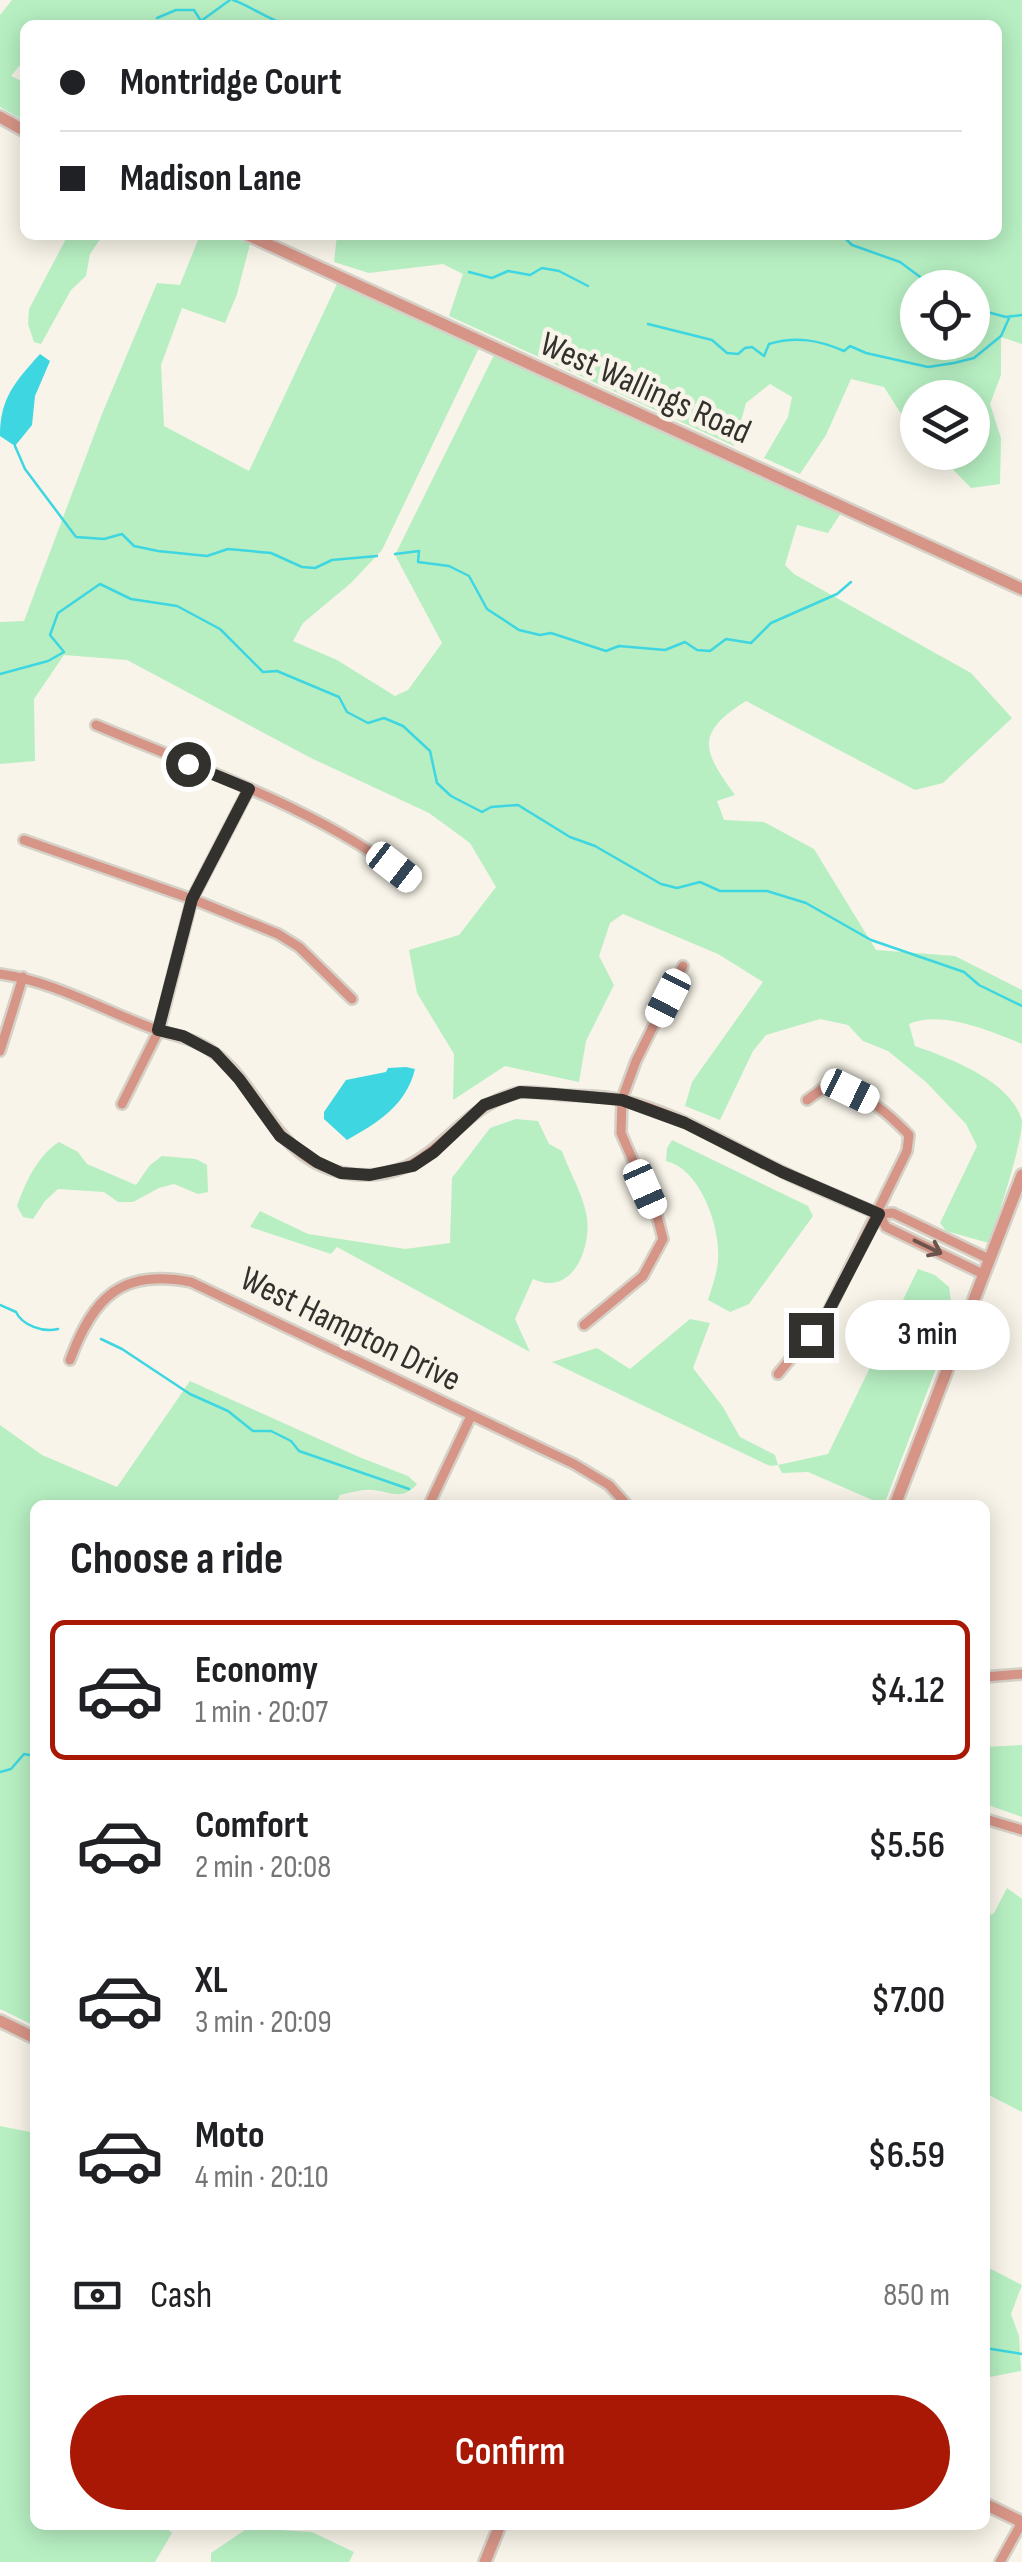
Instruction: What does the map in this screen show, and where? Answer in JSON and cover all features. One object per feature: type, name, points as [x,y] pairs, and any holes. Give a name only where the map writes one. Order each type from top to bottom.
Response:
[{"type":"street","name":"West Wallings Road","points":[[259,240],[1022,589]]},
{"type":"street","points":[[96,725],[249,789],[322,826],[410,880]]},
{"type":"street","points":[[122,1104],[158,1030],[192,899],[249,789]]},
{"type":"street","points":[[24,840],[278,934],[299,948],[352,999]]},
{"type":"street","points":[[584,1326],[643,1276],[663,1238],[620,1134],[622,1100],[636,1061],[684,966]]},
{"type":"street","points":[[0,974],[23,977],[90,1001],[158,1030],[183,1036],[215,1053],[280,1136],[317,1162],[341,1173],[370,1175],[413,1166],[434,1152],[484,1105],[520,1092],[622,1100],[685,1123],[782,1172],[879,1214],[894,1213],[989,1259]]},
{"type":"street","points":[[0,1051],[23,977]]},
{"type":"street","points":[[778,1374],[827,1314],[879,1214],[907,1151],[909,1134],[882,1106],[850,1091],[825,1087],[807,1100]]},
{"type":"street","points":[[897,1500],[1022,1175]]},
{"type":"street","points":[[879,1214],[886,1226],[983,1274]]},
{"type":"street","name":"West Hampton Drive","points":[[70,1360],[84,1323],[117,1290],[139,1279],[161,1276],[191,1282],[586,1471],[610,1485],[623,1500]]},
{"type":"street","points":[[431,1500],[470,1416]]},
{"type":"street","points":[[990,1676],[1022,1674]]},
{"type":"street","points":[[990,1820],[1022,1830]]},
{"type":"street","points":[[0,2021],[30,2036]]},
{"type":"street","points":[[990,2506],[1022,2522],[1000,2562]]},
{"type":"street","points":[[485,2562],[498,2530]]},
{"type":"green space","points":[[12,0],[1022,0],[1022,344],[1001,337],[1001,375],[990,404],[990,380],[900,380],[900,412],[884,387],[851,379],[826,435],[800,474],[764,458],[788,417],[792,397],[770,384],[746,403],[734,446],[449,316],[463,274],[443,264],[369,273],[334,262],[336,240],[1002,240],[1002,20],[20,20],[20,65],[11,76],[20,80],[20,118],[0,107],[0,15]]},
{"type":"green space","points":[[65,240],[100,240],[90,254],[86,276],[71,290],[41,344],[34,342],[28,324],[29,309]]},
{"type":"green space","points":[[198,240],[241,240],[250,244],[225,323],[182,308],[161,365],[164,426],[249,471],[337,284],[479,348],[382,550],[351,583],[303,623],[293,641],[337,660],[395,696],[408,690],[442,643],[395,555],[494,355],[841,513],[828,533],[797,525],[785,565],[794,574],[971,673],[1012,718],[943,783],[915,790],[746,701],[718,723],[711,734],[711,755],[735,795],[717,801],[724,820],[764,822],[814,849],[876,950],[955,956],[1022,990],[1022,1044],[951,1021],[922,1020],[909,1024],[915,1046],[961,1064],[993,1083],[1016,1107],[1022,1121],[1014,1163],[989,1243],[946,1231],[940,1223],[977,1146],[966,1124],[926,1082],[888,1051],[863,1041],[848,1025],[820,1019],[766,1035],[753,1051],[720,1120],[685,1106],[692,1082],[763,982],[718,954],[623,914],[610,923],[599,956],[614,985],[586,1041],[579,1082],[505,1066],[453,1100],[454,1054],[417,993],[409,950],[459,935],[496,887],[470,843],[429,813],[311,758],[127,660],[64,655],[34,699],[35,761],[0,764],[0,622],[24,621],[102,414],[157,283],[180,285]]},
{"type":"green space","points":[[990,404],[1001,438],[1000,484],[971,488],[954,470],[990,470]]},
{"type":"green space","points":[[516,1119],[538,1121],[549,1144],[562,1151],[587,1218],[586,1244],[576,1268],[558,1282],[533,1279],[515,1319],[530,1352],[337,1247],[331,1254],[250,1227],[260,1211],[308,1234],[405,1249],[450,1243],[452,1178],[490,1128]]},
{"type":"green space","points":[[672,1140],[808,1206],[813,1216],[749,1304],[730,1312],[708,1300],[717,1266],[716,1233],[699,1188],[678,1166],[666,1161]]},
{"type":"green space","points":[[59,1142],[78,1152],[87,1164],[136,1185],[162,1156],[196,1159],[207,1165],[208,1192],[198,1194],[174,1184],[133,1202],[118,1202],[104,1192],[58,1189],[33,1219],[23,1217],[17,1206],[28,1179],[45,1154]]},
{"type":"green space","points":[[918,1269],[935,1275],[949,1287],[954,1321],[886,1500],[872,1500],[808,1472],[782,1473],[778,1465],[828,1454]]},
{"type":"green space","points":[[690,1319],[710,1323],[693,1368],[740,1437],[775,1455],[778,1465],[770,1466],[552,1362],[597,1348],[630,1369]]},
{"type":"green space","points":[[190,1381],[408,1476],[417,1484],[401,1494],[369,1490],[340,1495],[338,1500],[30,1500],[30,2024],[0,2009],[0,1425],[42,1455],[117,1487]]},
{"type":"green space","points":[[1022,1745],[1022,1817],[990,1806],[990,1747]]},
{"type":"green space","points":[[1007,1888],[1022,1899],[1022,2112],[990,2096],[990,1915]]},
{"type":"green space","points":[[0,2126],[30,2132],[30,2530],[172,2533],[155,2562],[0,2562]]},
{"type":"green space","points":[[990,2269],[1022,2285],[1011,2314],[1019,2336],[1021,2371],[990,2377]]},
{"type":"green space","points":[[245,2530],[312,2532],[354,2552],[349,2562],[211,2562],[211,2553]]},
{"type":"water","points":[[40,354],[50,361],[35,396],[32,425],[15,446],[0,436],[3,411],[16,382]]},
{"type":"water","points":[[406,1067],[415,1069],[405,1093],[369,1127],[347,1140],[324,1119],[324,1112],[346,1080]]},
{"type":"waterway","points":[[202,20],[230,0]]},
{"type":"waterway","points":[[233,0],[273,20]]},
{"type":"waterway","points":[[157,18],[176,10],[194,10],[200,20]]},
{"type":"waterway","points":[[847,240],[911,270]]},
{"type":"waterway","points":[[469,272],[492,278],[508,271],[530,275],[542,268],[559,271],[588,286]]},
{"type":"waterway","points":[[990,313],[1006,317],[1022,315]]},
{"type":"waterway","points":[[648,324],[712,340],[727,353],[738,354],[752,347],[764,356],[769,344],[807,340],[844,351],[850,346],[928,367],[974,358],[1001,336],[1010,316]]},
{"type":"waterway","points":[[15,446],[25,469],[76,537],[104,539],[122,534],[134,546],[207,556],[228,549],[271,553],[302,567],[315,568],[332,560],[377,556]]},
{"type":"waterway","points":[[395,554],[419,551],[418,562],[449,566],[469,576],[487,609],[519,630],[540,635],[551,633],[606,651],[619,646],[665,650],[685,642],[697,650],[710,651],[726,639],[751,643],[771,623],[837,594],[851,582]]},
{"type":"waterway","points":[[0,674],[48,661],[64,652],[50,635],[58,613],[100,584],[131,599],[177,606],[220,629],[263,672],[277,671],[339,697],[347,712],[368,723],[384,718],[403,726],[430,751],[437,783],[451,796],[482,812],[491,807],[518,805],[661,884],[677,888],[700,882],[720,891],[767,891],[806,903],[871,940],[964,972],[979,985],[1022,1006]]},
{"type":"waterway","points":[[0,1305],[34,1327],[58,1329]]},
{"type":"waterway","points":[[101,1339],[190,1394],[228,1411],[253,1431],[271,1431],[291,1441],[299,1451],[409,1489]]},
{"type":"waterway","points":[[0,1772],[11,1769],[24,1754],[30,1755]]},
{"type":"waterway","points":[[990,2349],[1022,2354]]},
{"type":"route","points":[[188,764],[249,789],[192,899],[158,1030],[183,1036],[215,1053],[280,1136],[317,1162],[341,1173],[370,1175],[413,1166],[434,1152],[484,1105],[520,1092],[554,1094],[622,1100],[685,1123],[782,1172],[879,1214],[827,1314],[811,1335]]}]
